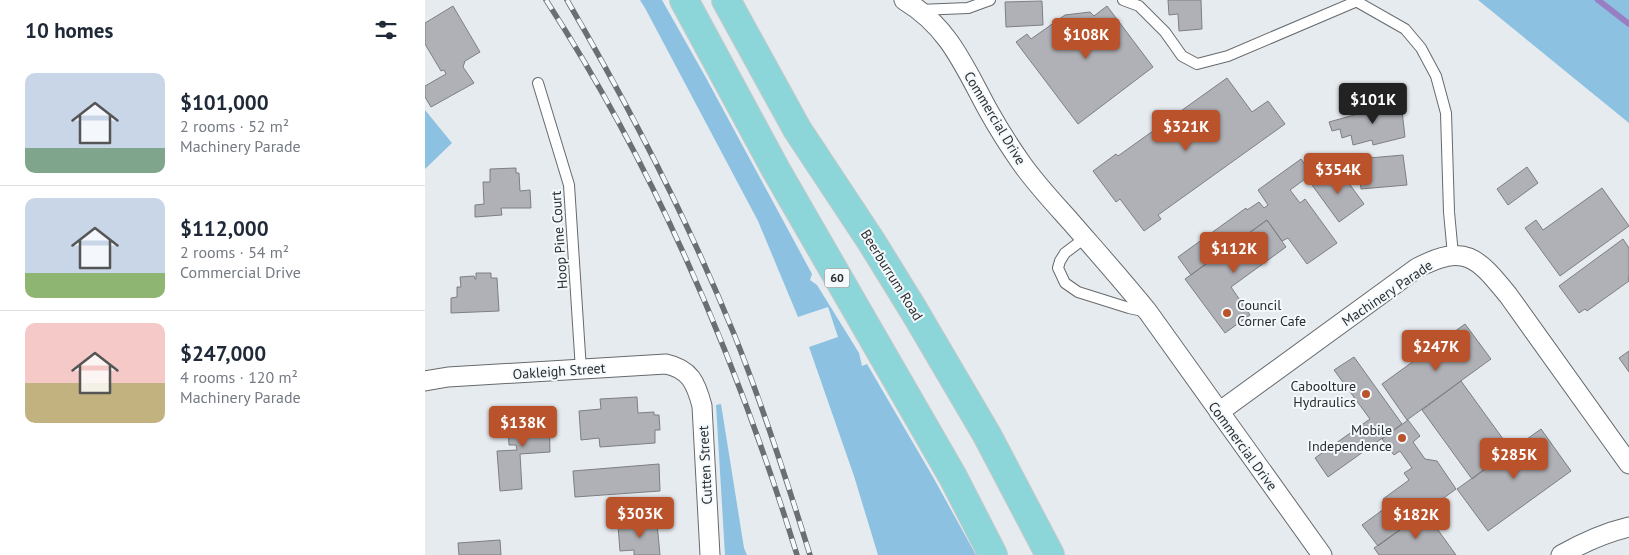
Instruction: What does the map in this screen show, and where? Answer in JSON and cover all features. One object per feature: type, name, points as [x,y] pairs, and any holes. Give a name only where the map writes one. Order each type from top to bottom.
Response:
[{"type":"main road","name":"60","points":[[684,0],[786,187],[953,477],[993,555]]},
{"type":"main road","name":"Beerburrum Road","points":[[733,5],[797,129],[871,241],[923,326],[987,435],[1050,555]]},
{"type":"street","name":"Commercial Drive","points":[[911,5],[944,33],[989,112],[1027,170],[1148,312],[1322,555]]},
{"type":"street","points":[[1453,256],[1459,255],[1470,258],[1488,272],[1508,295],[1629,464]]},
{"type":"street","name":"Machinery Parade","points":[[1219,412],[1417,268],[1445,256],[1453,256]]},
{"type":"street","name":"Oakleigh Street","points":[[425,382],[448,377],[665,364],[678,366],[690,377]]},
{"type":"street","name":"Cutten Street","points":[[690,377],[698,390],[702,406],[710,555]]},
{"type":"street","points":[[1561,555],[1605,533],[1629,527]]},
{"type":"lane","points":[[911,5],[968,8],[990,0]]},
{"type":"lane","points":[[1123,0],[1139,6],[1165,32],[1182,56],[1197,64],[1229,56],[1354,1],[1405,29],[1421,48],[1436,76],[1446,113],[1449,212],[1453,256]]},
{"type":"lane","name":"Hoop Pine Court","points":[[538,83],[569,185],[581,370]]},
{"type":"lane","points":[[1085,238],[1065,253],[1060,261],[1058,268],[1065,283],[1078,292],[1148,312]]},
{"type":"shaded area","points":[[640,0],[662,0],[812,274],[810,280],[817,285],[859,353],[862,366],[867,364],[976,555],[878,555],[854,476],[809,347],[838,337],[828,307],[798,317],[758,221]]},
{"type":"shaded area","points":[[1478,0],[1629,0],[1629,123]]},
{"type":"shaded area","points":[[425,110],[452,143],[425,169]]},
{"type":"shaded area","points":[[721,404],[744,548],[747,555],[725,555],[716,405]]},
{"type":"building","points":[[1168,0],[1201,0],[1202,29],[1179,31],[1178,14],[1169,15]]},
{"type":"building","points":[[1042,1],[1043,25],[1006,27],[1005,2]]},
{"type":"building","points":[[453,6],[480,52],[465,61],[463,67],[474,83],[431,107],[425,97],[425,86],[446,74],[444,70],[441,71],[425,44],[425,23]]},
{"type":"building","points":[[1107,6],[1153,67],[1078,124],[1016,42],[1027,34],[1031,39],[1065,15],[1090,12],[1094,16]]},
{"type":"building","points":[[1227,78],[1252,112],[1268,101],[1285,124],[1158,215],[1161,219],[1144,231],[1120,199],[1116,202],[1093,171],[1116,154],[1118,156]]},
{"type":"building","points":[[1401,102],[1405,137],[1373,145],[1372,140],[1353,145],[1351,135],[1342,138],[1340,129],[1332,131],[1329,122]]},
{"type":"building","points":[[1403,155],[1407,185],[1361,189],[1358,159]]},
{"type":"building","points":[[1301,159],[1312,174],[1290,190],[1300,203],[1305,199],[1337,243],[1307,264],[1288,238],[1282,241],[1267,220],[1191,275],[1178,257],[1246,208],[1247,210],[1259,202],[1264,208],[1268,205],[1258,190]]},
{"type":"building","points":[[1337,167],[1364,204],[1339,222],[1312,185]]},
{"type":"building","points":[[1527,167],[1538,183],[1508,205],[1497,189]]},
{"type":"building","points":[[516,168],[516,173],[519,173],[520,191],[530,190],[531,208],[501,208],[502,215],[475,217],[475,205],[484,204],[483,182],[490,182],[490,169]]},
{"type":"building","points":[[1602,188],[1629,226],[1560,276],[1525,228],[1536,220],[1543,230]]},
{"type":"building","points":[[1267,220],[1286,247],[1231,287],[1250,315],[1225,333],[1185,279]]},
{"type":"building","points":[[1623,239],[1629,248],[1629,281],[1587,311],[1585,309],[1579,313],[1559,286]]},
{"type":"building","points":[[476,273],[491,273],[491,278],[497,278],[499,311],[451,313],[451,298],[457,297],[457,287],[461,287],[460,277],[474,276],[476,279]]},
{"type":"building","points":[[1465,324],[1491,359],[1407,420],[1382,384]]},
{"type":"building","points":[[1629,351],[1629,372],[1619,358]]},
{"type":"building","points":[[1354,357],[1402,424],[1328,477],[1315,458],[1370,419],[1334,370]]},
{"type":"building","points":[[1461,381],[1511,450],[1472,479],[1422,410]]},
{"type":"building","points":[[637,397],[638,413],[654,412],[654,415],[659,415],[660,430],[655,430],[655,443],[600,447],[599,438],[581,440],[579,411],[601,409],[600,399]]},
{"type":"building","points":[[528,412],[537,412],[538,416],[549,415],[550,452],[520,454],[522,489],[500,491],[497,451],[517,450],[516,445],[509,445],[508,424],[514,424],[514,418],[526,417]]},
{"type":"building","points":[[1408,420],[1420,436],[1413,442],[1425,459],[1437,461],[1456,489],[1378,546],[1362,525],[1388,506],[1383,499],[1409,480],[1404,473],[1412,468],[1400,451],[1394,455],[1382,439]]},
{"type":"building","points":[[1541,429],[1571,471],[1488,531],[1457,489]]},
{"type":"building","points":[[659,464],[660,491],[575,497],[573,471]]},
{"type":"building","points":[[1425,512],[1456,555],[1379,555],[1374,548]]},
{"type":"building","points":[[657,523],[660,555],[634,555],[634,550],[620,551],[618,526]]},
{"type":"building","points":[[500,540],[501,555],[459,555],[458,543]]},
{"type":"waterway","points":[[1598,0],[1629,24]]},
{"type":"railway","points":[[546,0],[624,132],[691,269],[748,410],[774,482],[797,555]]},
{"type":"railway","points":[[567,0],[657,164],[716,291],[765,416],[810,555]]},
{"type":"place","name":"Council Corner Cafe","points":[[1227,313]]},
{"type":"place","name":"Caboolture Hydraulics","points":[[1366,394]]},
{"type":"place","name":"Mobile Independence","points":[[1402,438]]}]
